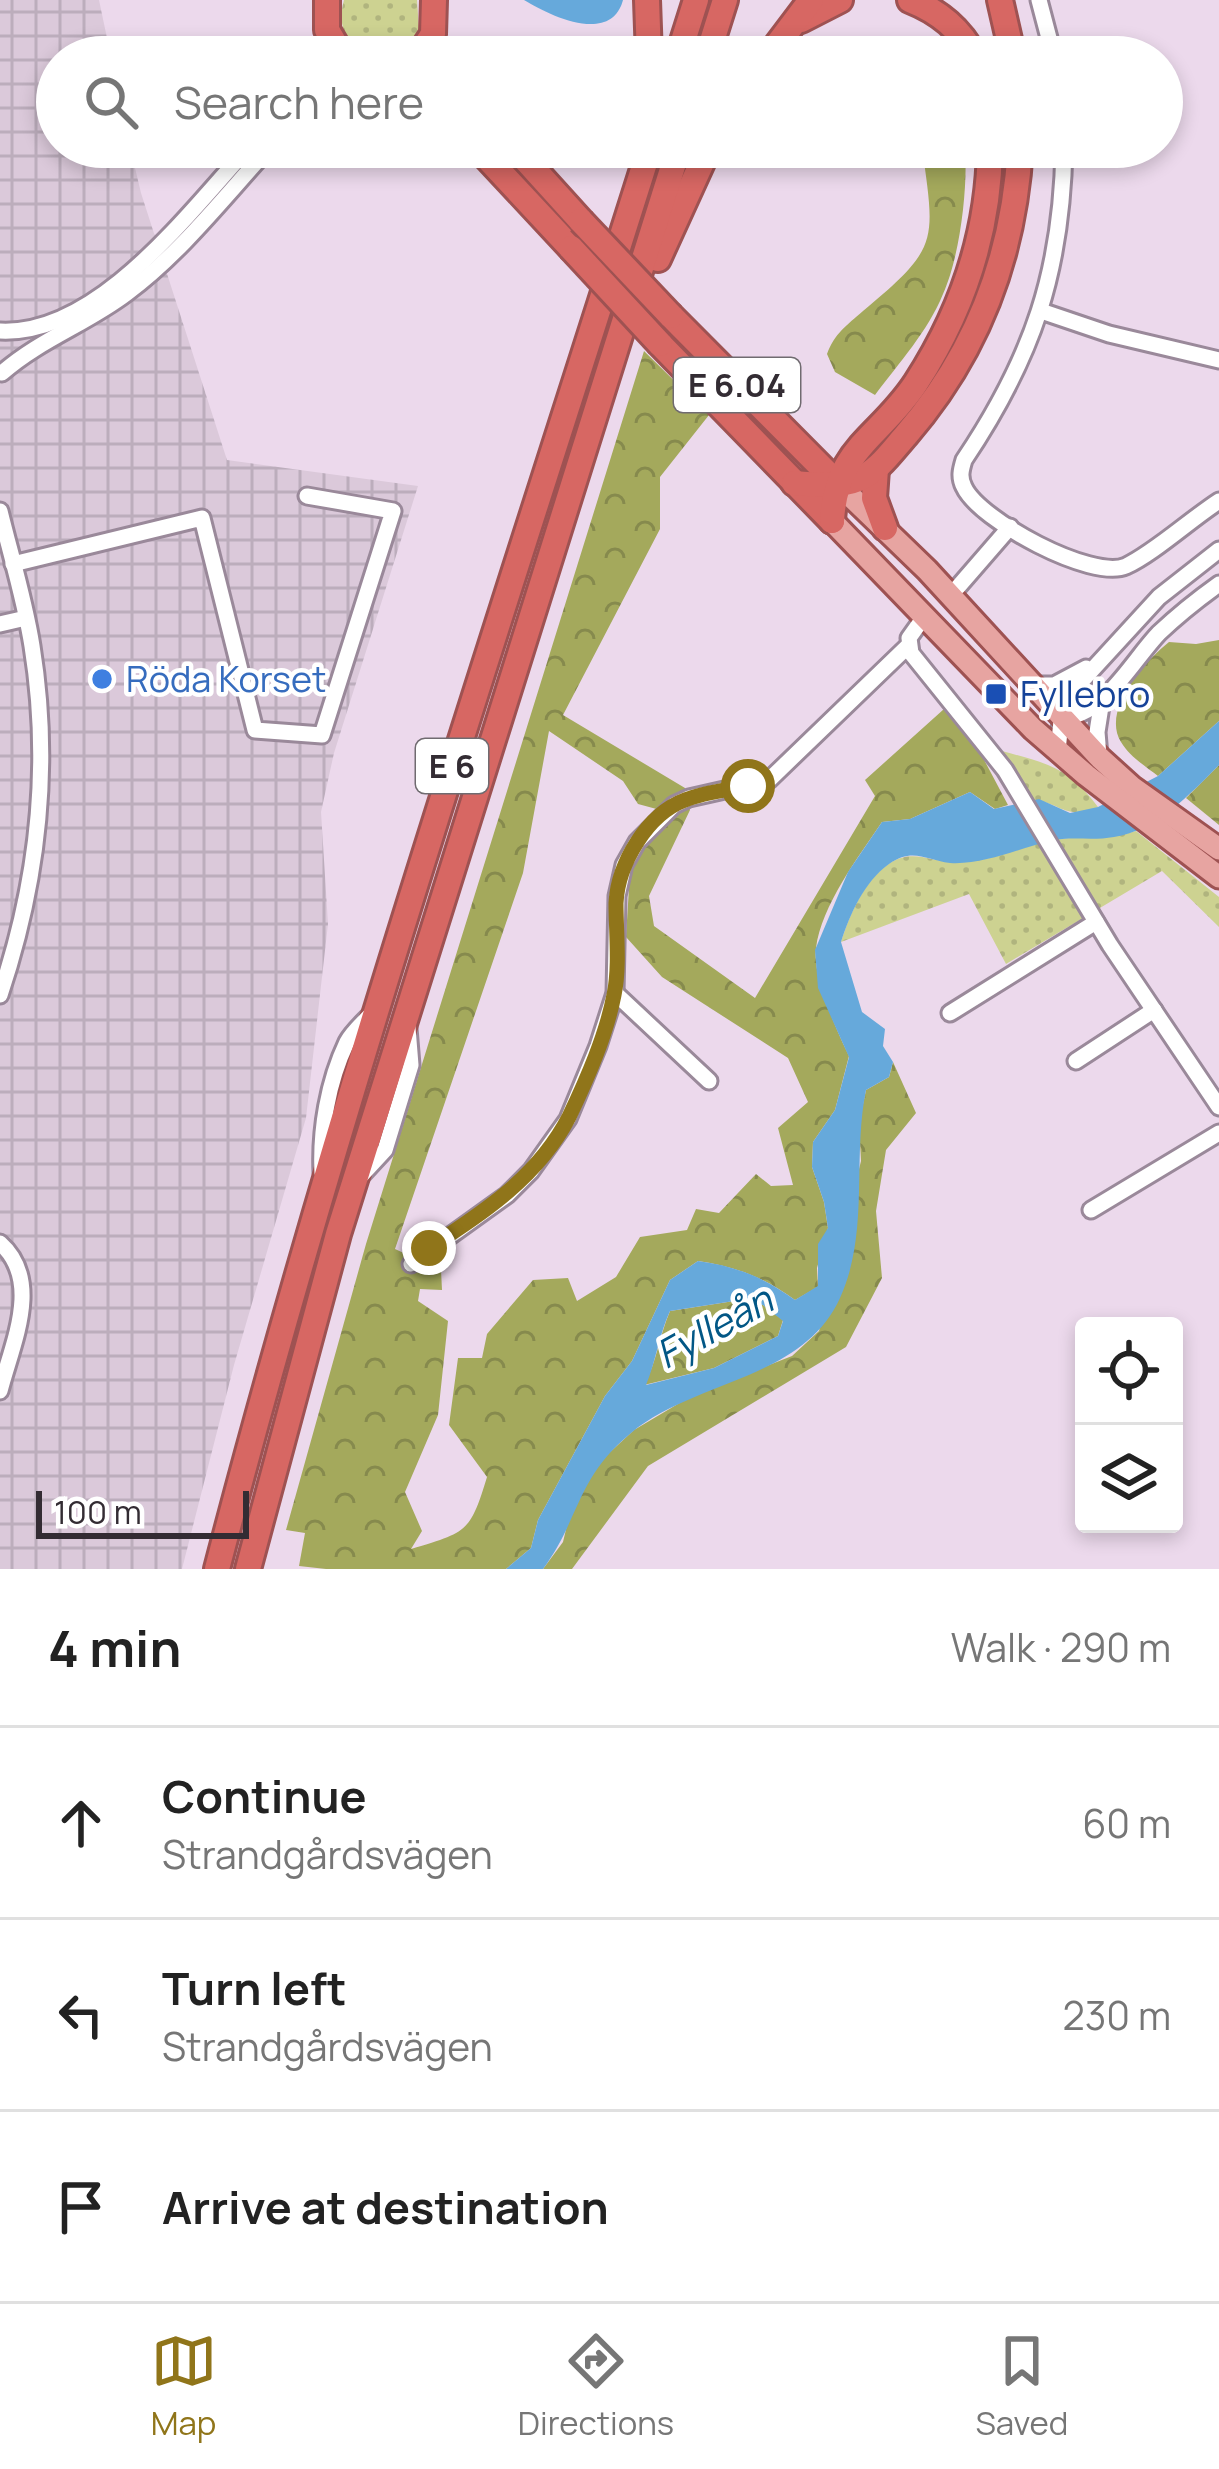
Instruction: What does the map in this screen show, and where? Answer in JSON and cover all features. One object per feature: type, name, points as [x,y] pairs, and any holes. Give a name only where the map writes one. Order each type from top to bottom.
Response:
[{"type":"highway","points":[[647,0],[648,36]]},
{"type":"highway","points":[[685,36],[696,0]]},
{"type":"highway","points":[[714,36],[725,0]]},
{"type":"highway","points":[[785,36],[812,0]]},
{"type":"highway","points":[[794,25],[840,0]]},
{"type":"highway","points":[[910,0],[933,10],[962,36]]},
{"type":"highway","points":[[1000,0],[1008,36]]},
{"type":"highway","name":"E 6.04","points":[[497,168],[832,521]]},
{"type":"highway","name":"E 6.04","points":[[533,168],[837,483]]},
{"type":"highway","points":[[622,237],[633,168]]},
{"type":"highway","name":"E 6","points":[[217,1569],[323,1186],[643,168]]},
{"type":"highway","name":"E 6","points":[[248,1569],[355,1182],[672,168]]},
{"type":"highway","points":[[579,462],[597,440],[658,260],[700,168]]},
{"type":"highway","points":[[832,521],[845,463],[908,395],[953,317],[983,224],[988,168]]},
{"type":"highway","points":[[794,483],[850,482],[876,469],[942,391],[986,311],[1011,228],[1018,168]]},
{"type":"highway","points":[[806,451],[828,454],[860,448]]},
{"type":"highway","points":[[876,469],[873,490],[885,528]]},
{"type":"main road","points":[[837,483],[1031,685],[1093,767],[1217,876]]},
{"type":"main road","points":[[832,521],[1004,702],[1058,751],[1132,787],[1219,849]]},
{"type":"main road","points":[[1004,702],[1060,718]]},
{"type":"street","points":[[1039,0],[1048,36]]},
{"type":"street","points":[[1,374],[5,351],[0,335],[50,322],[118,282],[230,168]]},
{"type":"street","points":[[1,374],[17,359],[106,309],[143,281],[250,168]]},
{"type":"street","points":[[1062,168],[1055,246],[1041,311],[1016,376],[964,460],[960,473],[970,496],[1010,527],[1100,570],[1125,567],[1219,501]]},
{"type":"street","points":[[1041,311],[1109,334],[1219,360]]},
{"type":"street","points":[[13,565],[202,518],[255,730],[322,735],[393,511],[308,496]]},
{"type":"street","points":[[0,511],[38,686],[41,795],[15,951],[0,994]]},
{"type":"street","points":[[958,587],[1010,527]]},
{"type":"street","points":[[1058,751],[1060,718],[1070,694],[1159,597],[1219,550]]},
{"type":"street","points":[[1060,718],[1078,716],[1102,700],[1162,630],[1219,584]]},
{"type":"street","points":[[0,624],[26,618]]},
{"type":"street","points":[[411,1264],[507,1195],[548,1150],[568,1118],[615,993],[616,896],[624,866],[638,842],[674,805],[769,780],[909,645],[919,624]]},
{"type":"street","points":[[909,645],[1017,790],[1096,922],[1219,1107]]},
{"type":"street","points":[[1031,685],[1064,682],[1103,656]]},
{"type":"street","points":[[1093,767],[1102,700]]},
{"type":"street","points":[[950,1013],[1096,922]]},
{"type":"street","points":[[615,993],[710,1081]]},
{"type":"street","points":[[1076,1061],[1154,1010]]},
{"type":"street","points":[[1091,1210],[1219,1132]]},
{"type":"street","points":[[0,1243],[17,1264],[24,1283],[0,1391]]},
{"type":"shaded area","points":[[0,0],[99,0],[107,36],[36,36],[36,168],[135,168],[227,460],[418,486],[334,753],[321,812],[328,924],[306,1118],[234,1365],[182,1569],[0,1569]]},
{"type":"green space","points":[[344,0],[417,0],[419,30],[415,36],[346,36]]},
{"type":"green space","points":[[925,168],[966,168],[949,278],[937,308],[875,395],[835,372],[827,354],[842,330],[919,256],[926,241],[929,204]]},
{"type":"green space","points":[[644,351],[709,415],[660,477],[660,529],[563,715],[685,788],[690,810],[649,896],[654,926],[755,998],[875,796],[865,780],[944,709],[981,754],[1008,805],[995,809],[970,792],[910,819],[882,822],[825,915],[816,948],[818,973],[849,1056],[835,1110],[813,1142],[812,1167],[828,1228],[817,1268],[818,1287],[795,1300],[749,1274],[698,1261],[670,1280],[632,1361],[605,1396],[538,1520],[531,1548],[506,1569],[299,1566],[305,1533],[286,1530],[366,1244]],"holes":[[[549,731],[623,781],[638,804],[675,814],[644,842],[630,871],[626,937],[662,977],[788,1058],[808,1102],[778,1128],[793,1185],[771,1186],[756,1174],[719,1213],[696,1209],[687,1230],[640,1237],[616,1277],[577,1301],[568,1278],[533,1280],[487,1334],[482,1358],[458,1358],[449,1425],[487,1477],[476,1509],[455,1534],[411,1549],[422,1531],[405,1492],[438,1415],[448,1321],[418,1301],[420,1289],[442,1290],[441,1270],[395,1249],[523,873]]]},
{"type":"green space","points":[[1219,640],[1219,721],[1158,776],[1121,742],[1116,729],[1121,701],[1138,674],[1169,642]]},
{"type":"green space","points":[[1002,751],[1056,769],[1077,783],[1098,807],[1078,812],[1033,800]]},
{"type":"green space","points":[[1219,765],[1219,825],[1186,798]]},
{"type":"green space","points":[[1136,831],[1219,897],[1219,927],[1162,871],[1006,964],[969,894],[841,942],[865,888],[898,859],[914,856],[965,862],[1053,840]]},
{"type":"green space","points":[[893,1062],[916,1113],[886,1150],[876,1211],[882,1278],[846,1347],[648,1466],[572,1569],[543,1569],[563,1542],[569,1517],[595,1466],[634,1430],[693,1395],[792,1356],[819,1331],[861,1161],[859,1123],[866,1090],[889,1077]]},
{"type":"green space","points":[[734,1301],[763,1305],[783,1320],[778,1336],[714,1368],[644,1385],[670,1311]]},
{"type":"water","points":[[524,0],[623,0],[616,14],[593,24],[564,19]]},
{"type":"water","points":[[1219,721],[1219,765],[1171,810],[1144,827],[1114,837],[1049,841],[975,862],[905,856],[872,880],[841,942],[862,1012],[885,1029],[883,1046],[893,1062],[889,1077],[866,1090],[855,1247],[840,1298],[823,1325],[801,1346],[774,1363],[657,1415],[631,1433],[599,1466],[543,1569],[506,1569],[531,1548],[538,1520],[605,1396],[632,1361],[670,1280],[698,1261],[749,1274],[795,1300],[818,1286],[818,1244],[828,1228],[812,1167],[813,1142],[835,1110],[849,1057],[818,988],[815,950],[848,872],[882,822],[910,819],[970,792],[994,809],[1039,799],[1070,813],[1098,807],[1158,776]],"holes":[[[734,1301],[763,1305],[783,1321],[778,1336],[714,1368],[646,1385],[670,1311]]]},
{"type":"place","name":"Röda Korset","points":[[102,679]]},
{"type":"place","name":"Fyllebro","points":[[996,694]]},
{"type":"route","points":[[429,1248],[507,1195],[548,1150],[568,1118],[615,993],[616,896],[624,866],[638,842],[674,805],[748,786]]},
{"type":"water label","name":"Fylleån","points":[[714,1327]]}]
